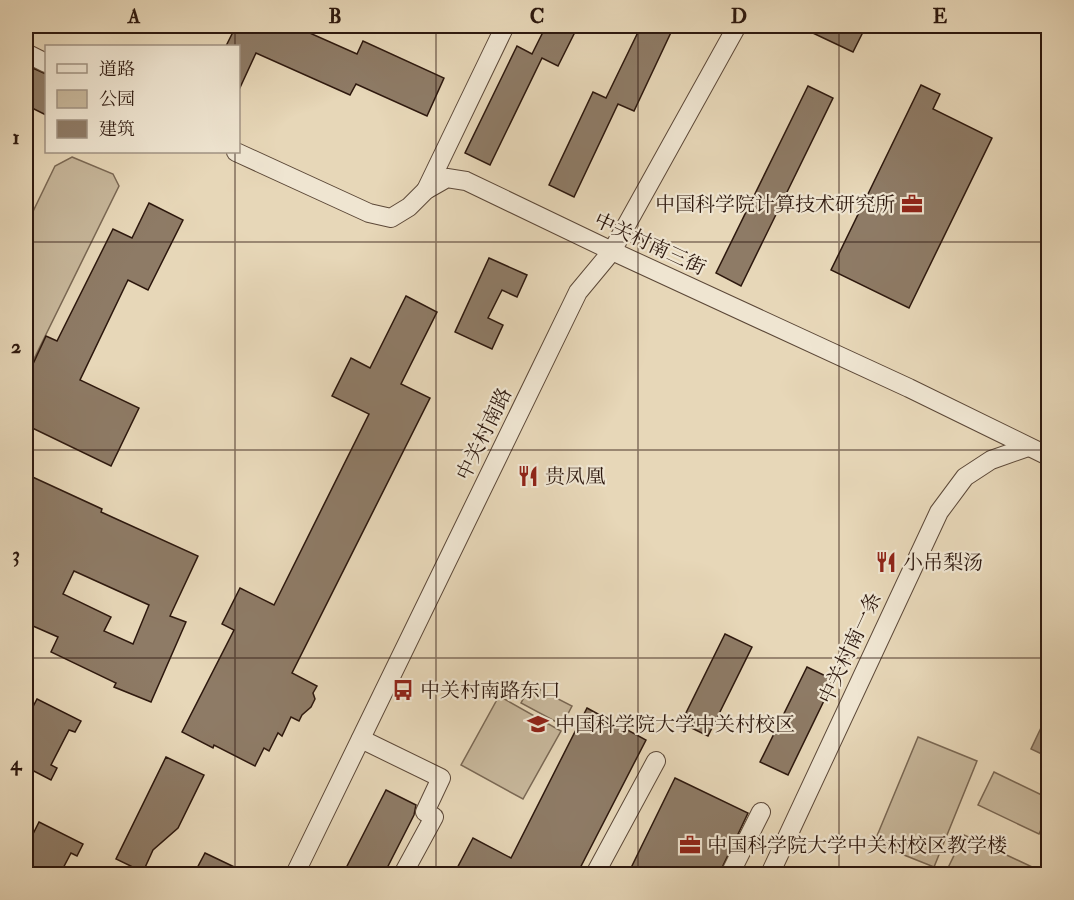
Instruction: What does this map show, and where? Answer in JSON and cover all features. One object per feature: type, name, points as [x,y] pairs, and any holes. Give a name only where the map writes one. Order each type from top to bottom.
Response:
[{"type":"street","points":[[426,190],[505,26]]},
{"type":"street","name":"中关村南路","points":[[295,874],[578,292],[612,251],[736,26]]},
{"type":"street","points":[[26,53],[45,62]]},
{"type":"street","name":"中关村南三街","points":[[239,153],[369,213],[391,218],[409,207],[426,190],[447,178],[466,181],[899,383],[1048,456]]},
{"type":"street","name":"中关村南一条","points":[[770,874],[939,512],[964,477],[991,460],[1028,447]]},
{"type":"street","points":[[361,739],[441,778],[425,812],[434,817],[404,874]]},
{"type":"street","points":[[595,874],[656,761]]},
{"type":"street","points":[[730,874],[760,812]]},
{"type":"green space","points":[[72,157],[113,174],[119,186],[26,375],[26,226],[55,166]]},
{"type":"green space","points":[[531,685],[572,706],[562,725],[521,703]]},
{"type":"green space","points":[[499,696],[561,731],[523,799],[461,765]]},
{"type":"green space","points":[[918,737],[977,761],[934,867],[874,843]]},
{"type":"green space","points":[[994,772],[1048,798],[1048,814],[1039,834],[978,805]]},
{"type":"green space","points":[[964,835],[1047,874],[945,874]]},
{"type":"shaded area","points":[[1048,713],[1048,757],[1031,749]]},
{"type":"building","points":[[236,26],[294,26],[357,54],[363,41],[444,78],[427,116],[356,84],[350,95],[256,53],[240,88],[240,45],[226,45]]},
{"type":"building","points":[[546,26],[578,26],[558,66],[542,58],[490,165],[465,153],[517,46],[532,54]]},
{"type":"building","points":[[641,26],[674,26],[634,111],[618,104],[574,197],[549,185],[593,92],[606,98]]},
{"type":"building","points":[[798,26],[866,26],[853,52]]},
{"type":"building","points":[[26,65],[45,74],[45,114],[26,105]]},
{"type":"building","name":"中国科学院计算技术研究所","points":[[921,85],[940,94],[933,109],[992,138],[909,308],[831,270]]},
{"type":"building","points":[[808,86],[833,98],[741,286],[716,273]]},
{"type":"building","points":[[149,203],[183,220],[148,290],[128,280],[80,380],[139,408],[111,466],[26,425],[26,379],[46,336],[57,341],[113,229],[132,238]]},
{"type":"building","points":[[489,258],[527,275],[517,297],[502,290],[488,318],[503,325],[492,349],[455,332]]},
{"type":"building","points":[[406,296],[437,312],[401,384],[430,398],[292,673],[317,686],[313,693],[315,699],[299,721],[291,717],[282,736],[278,733],[269,751],[264,748],[255,766],[182,732],[234,630],[222,624],[240,588],[274,605],[369,414],[332,396],[351,358],[370,368]]},
{"type":"building","points":[[26,474],[102,509],[101,512],[198,556],[170,616],[186,622],[151,702],[114,687],[116,683],[51,652],[58,637],[26,623]],"holes":[[[74,571],[149,605],[133,644],[104,631],[111,617],[63,594]]]},
{"type":"building","points":[[725,634],[752,647],[708,736],[681,723]]},
{"type":"building","points":[[807,667],[834,680],[788,775],[760,762]]},
{"type":"building","points":[[37,699],[81,721],[75,732],[69,730],[51,765],[57,768],[51,780],[26,767],[26,720]]},
{"type":"building","points":[[587,708],[646,740],[577,874],[454,874],[473,838],[511,858]]},
{"type":"building","points":[[166,757],[204,775],[178,828],[153,850],[143,872],[116,859]]},
{"type":"building","name":"中国科学院大学中关村校区教学楼","points":[[675,778],[748,813],[719,874],[628,874]]},
{"type":"building","points":[[386,790],[416,805],[414,815],[384,874],[343,874]]},
{"type":"building","points":[[39,822],[83,844],[77,856],[71,853],[60,874],[26,874],[26,848]]},
{"type":"building","points":[[205,853],[249,874],[194,874]]},
{"type":"place","name":"中国科学院计算技术研究所","points":[[912,204]]},
{"type":"place","name":"贵凤凰","points":[[528,476]]},
{"type":"place","name":"小吊梨汤","points":[[886,562]]},
{"type":"place","name":"中关村南路东口","points":[[403,690]]},
{"type":"place","name":"中国科学院大学中关村校区","points":[[538,724]]},
{"type":"place","name":"中国科学院大学中关村校区教学楼","points":[[690,845]]}]
